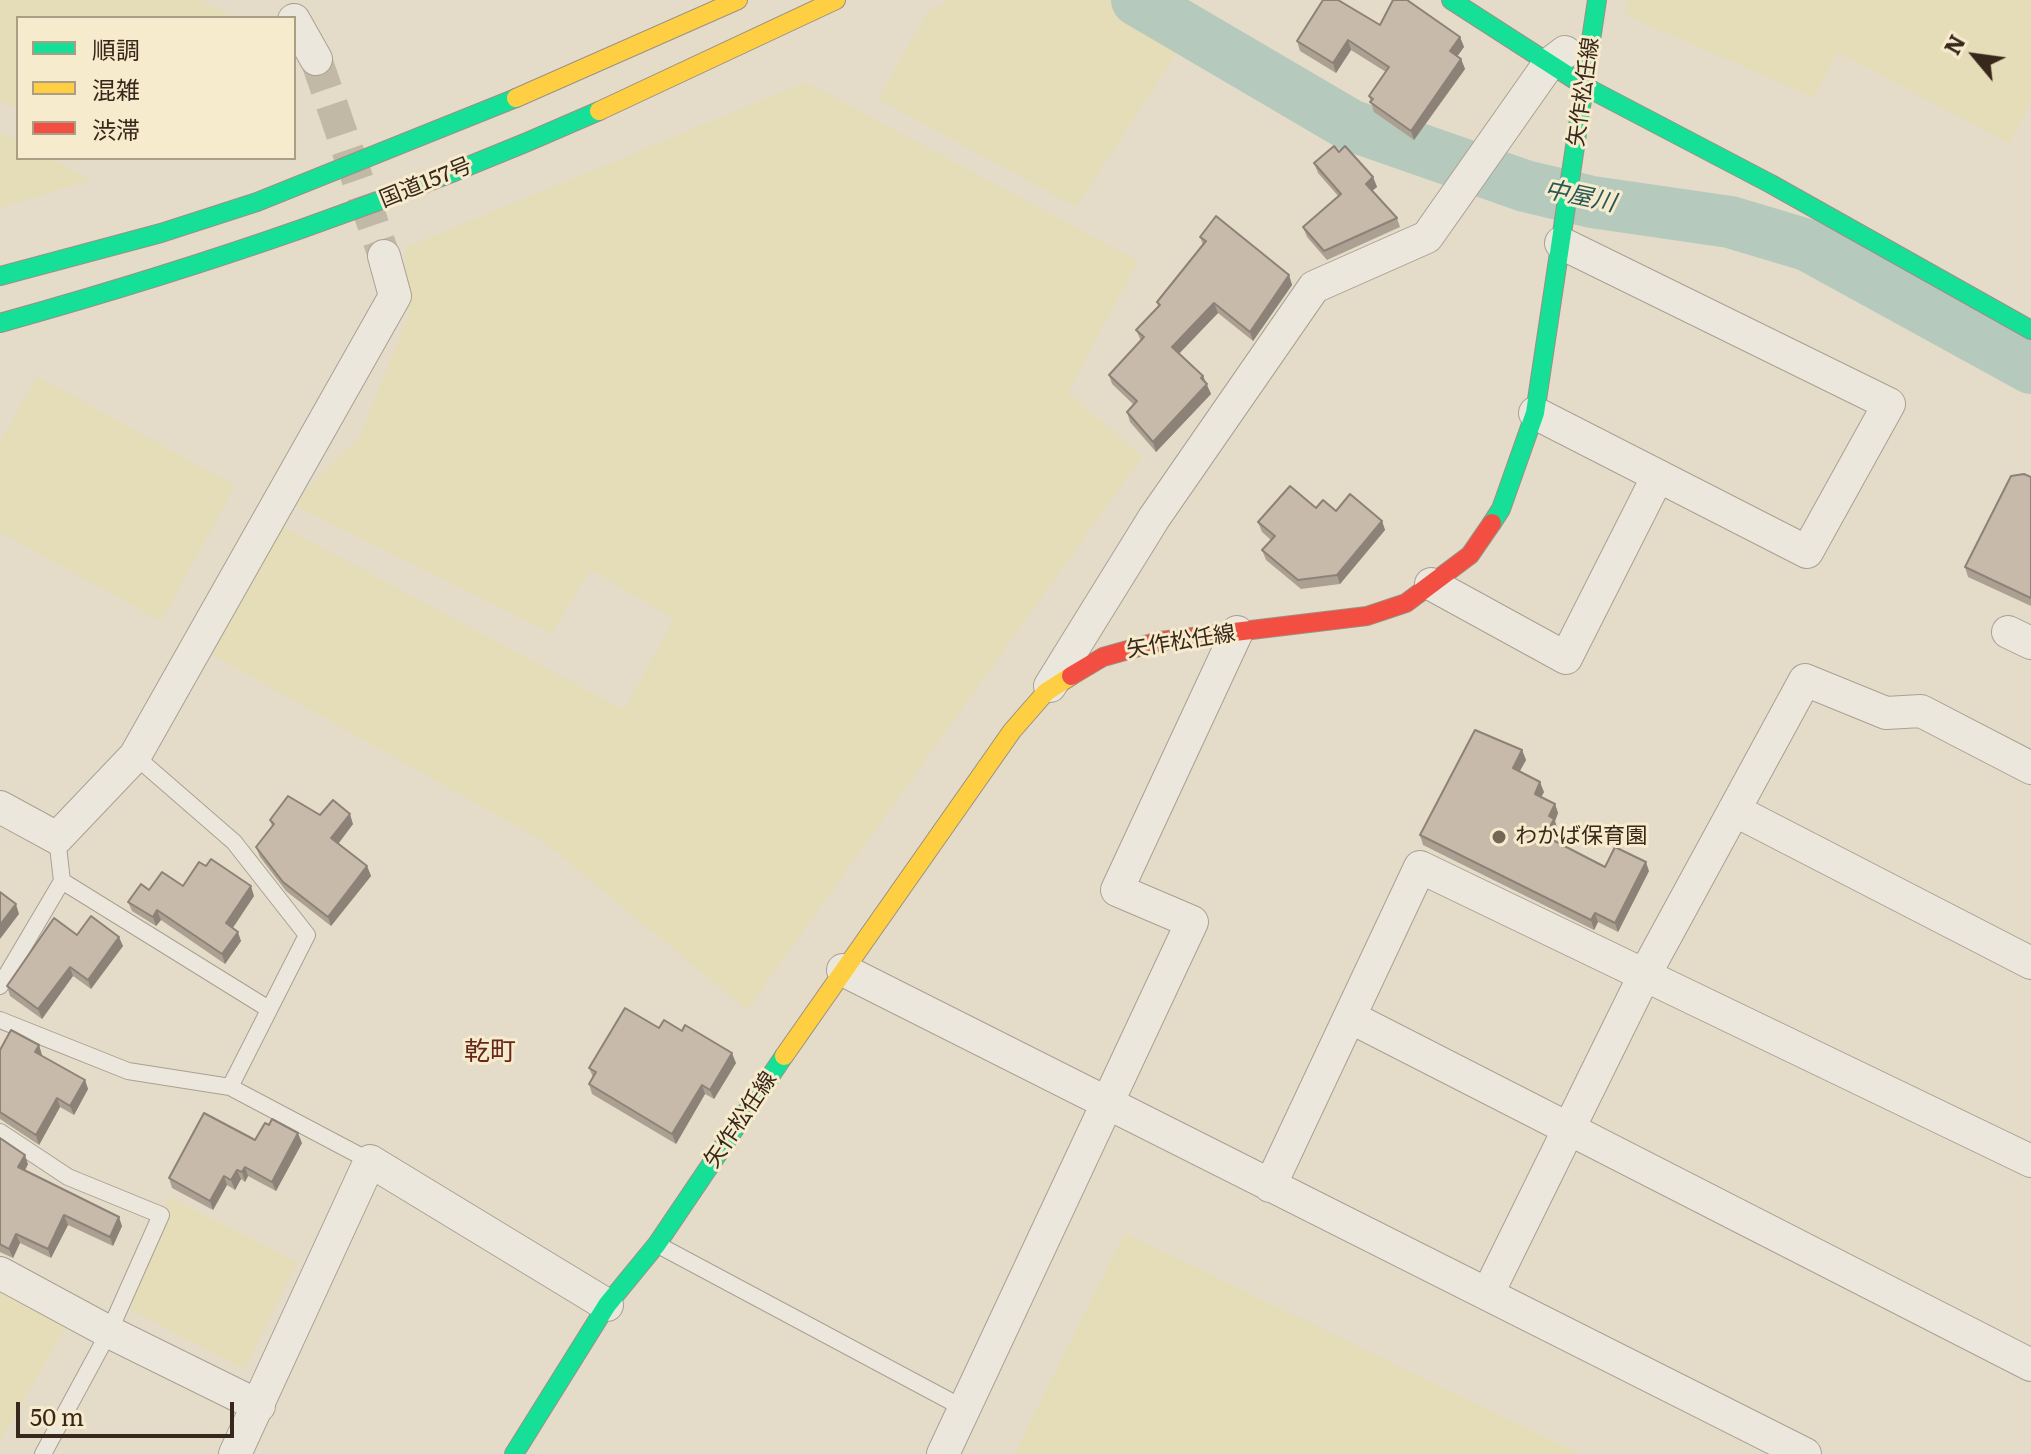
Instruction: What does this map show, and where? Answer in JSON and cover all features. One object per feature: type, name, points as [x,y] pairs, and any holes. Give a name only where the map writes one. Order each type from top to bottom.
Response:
[{"type":"main road","name":"国道157号","points":[[0,276],[86,254],[254,203],[493,110],[738,0]]},
{"type":"main road","name":"国道157号","points":[[0,323],[167,277],[365,209],[640,93],[836,0]]},
{"type":"main road","points":[[1454,1],[1586,87],[1771,184],[2030,327]]},
{"type":"main road","name":"矢作松任線","points":[[514,1454],[607,1305],[657,1244],[843,970],[1012,731],[1046,692],[1103,657],[1160,641],[1367,616],[1406,603],[1470,555],[1501,509],[1535,413],[1586,87],[1591,33]]},
{"type":"street","points":[[1046,692],[1154,518],[1314,287],[1427,237],[1548,65],[1591,33],[1599,0]]},
{"type":"street","points":[[296,24],[316,59]]},
{"type":"street","points":[[1535,413],[1807,552],[1889,404],[1562,236]]},
{"type":"street","points":[[0,807],[57,838],[135,756],[395,296],[384,256]]},
{"type":"street","points":[[1431,584],[1566,658],[1658,476]]},
{"type":"street","points":[[943,1454],[1192,922],[1117,890],[1237,632]]},
{"type":"street","points":[[1488,1293],[1645,974],[1805,680],[1886,713],[1921,711],[2031,768]]},
{"type":"street","points":[[1734,810],[2031,963]]},
{"type":"street","points":[[1270,1186],[1420,867],[2031,1161]]},
{"type":"street","points":[[843,970],[1805,1454]]},
{"type":"street","points":[[1350,1017],[2031,1365]]},
{"type":"street","points":[[235,1454],[370,1161],[607,1305]]},
{"type":"street","points":[[0,1273],[109,1332],[259,1406]]},
{"type":"lane","points":[[135,756],[234,842],[307,935],[267,1008],[230,1087]]},
{"type":"lane","points":[[0,986],[62,881],[57,838]]},
{"type":"lane","points":[[62,881],[267,1008]]},
{"type":"lane","points":[[0,1020],[128,1071],[230,1087],[370,1161]]},
{"type":"lane","points":[[0,1132],[68,1177],[161,1215],[109,1332],[43,1454]]},
{"type":"lane","points":[[657,1244],[965,1409]]},
{"type":"shaded area","points":[[0,0],[201,0],[230,16],[16,16],[16,109],[0,101]]},
{"type":"shaded area","points":[[949,0],[1106,0],[1183,43],[1076,207],[878,99],[928,11]]},
{"type":"shaded area","points":[[1628,0],[2031,0],[2031,101],[2010,144],[1838,52],[1813,97],[1625,15]]},
{"type":"shaded area","points":[[806,82],[1138,261],[1068,392],[1142,457],[747,1010],[543,841],[206,651],[276,523],[624,710],[674,619],[591,570],[551,633],[292,504],[359,438],[409,314],[405,248]]},
{"type":"shaded area","points":[[0,132],[16,140],[16,160],[54,160],[91,180],[0,208]]},
{"type":"shaded area","points":[[37,376],[235,486],[161,621],[0,532],[0,443]]},
{"type":"shaded area","points":[[169,1197],[297,1262],[244,1369],[115,1302]]},
{"type":"shaded area","points":[[1125,1233],[1579,1454],[1014,1454]]},
{"type":"shaded area","points":[[0,1284],[68,1322],[0,1442]]},
{"type":"building","points":[[1323,0],[1338,0],[1380,25],[1393,0],[1407,0],[1460,37],[1450,51],[1461,59],[1411,131],[1370,102],[1373,99],[1369,96],[1389,67],[1348,40],[1333,63],[1297,41]]},
{"type":"building","points":[[1334,146],[1339,152],[1345,146],[1373,177],[1366,184],[1397,218],[1324,251],[1303,227],[1341,194],[1314,163]]},
{"type":"building","points":[[1216,216],[1289,275],[1250,332],[1214,303],[1172,347],[1203,376],[1201,378],[1207,384],[1153,442],[1127,412],[1137,401],[1109,375],[1144,337],[1136,330],[1160,305],[1157,302],[1206,241],[1200,237]]},
{"type":"building","points":[[2024,474],[2031,477],[2031,598],[1965,567],[2011,476]]},
{"type":"building","points":[[1290,486],[1316,508],[1323,500],[1336,511],[1350,494],[1382,521],[1337,575],[1298,580],[1262,550],[1275,536],[1258,522]]},
{"type":"building","points":[[1475,730],[1522,750],[1513,768],[1540,782],[1535,794],[1555,804],[1549,816],[1554,819],[1545,836],[1605,867],[1615,847],[1646,862],[1615,923],[1595,913],[1591,920],[1420,835]]},
{"type":"building","points":[[288,796],[320,815],[333,800],[350,814],[331,838],[367,866],[328,917],[283,882],[256,847],[274,824],[270,820]]},
{"type":"building","points":[[211,859],[251,886],[226,923],[238,932],[222,954],[157,910],[153,917],[128,902],[141,884],[149,890],[162,872],[183,886],[199,862],[206,866]]},
{"type":"building","points":[[0,892],[16,904],[0,925]]},
{"type":"building","points":[[91,916],[119,937],[88,980],[70,967],[38,1009],[7,986],[54,918],[77,935]]},
{"type":"building","points":[[625,1008],[659,1028],[664,1020],[682,1031],[685,1025],[732,1053],[710,1090],[702,1085],[672,1134],[589,1084],[596,1072],[589,1068]]},
{"type":"building","points":[[11,1030],[39,1045],[35,1052],[85,1080],[70,1106],[57,1098],[36,1135],[0,1112],[0,1050]]},
{"type":"building","points":[[204,1113],[255,1140],[265,1123],[269,1125],[272,1119],[298,1133],[272,1182],[245,1167],[242,1172],[237,1170],[231,1180],[224,1176],[210,1201],[169,1178]]},
{"type":"building","points":[[0,1138],[25,1155],[18,1167],[119,1217],[110,1237],[64,1215],[48,1249],[16,1234],[9,1249],[0,1244]]},
{"type":"waterway","name":"中屋川","points":[[1137,0],[1350,125],[1525,186],[1592,202],[1730,222],[1807,245],[2031,368]]},
{"type":"tunnel","points":[[316,59],[384,256]]},
{"type":"traffic: fast","points":[[1451,0],[1586,87],[1771,184],[2031,330]]},
{"type":"traffic: fast","points":[[1492,523],[1501,509],[1535,413],[1597,0]]},
{"type":"traffic: fast","points":[[0,276],[161,233],[257,202],[516,98]]},
{"type":"traffic: fast","points":[[0,323],[154,278],[303,228],[451,173],[599,111]]},
{"type":"traffic: fast","points":[[514,1454],[607,1305],[657,1244],[784,1056]]},
{"type":"traffic: slow","points":[[516,98],[738,0]]},
{"type":"traffic: slow","points":[[599,111],[836,0]]},
{"type":"traffic: slow","points":[[784,1056],[1012,731],[1046,692],[1071,676]]},
{"type":"traffic: jam","points":[[1071,676],[1103,657],[1160,641],[1367,616],[1406,603],[1470,555],[1492,523]]},
{"type":"place","name":"わかば保育園","points":[[1499,837]]},
{"type":"district","name":"乾町","points":[[490,1052]]}]
